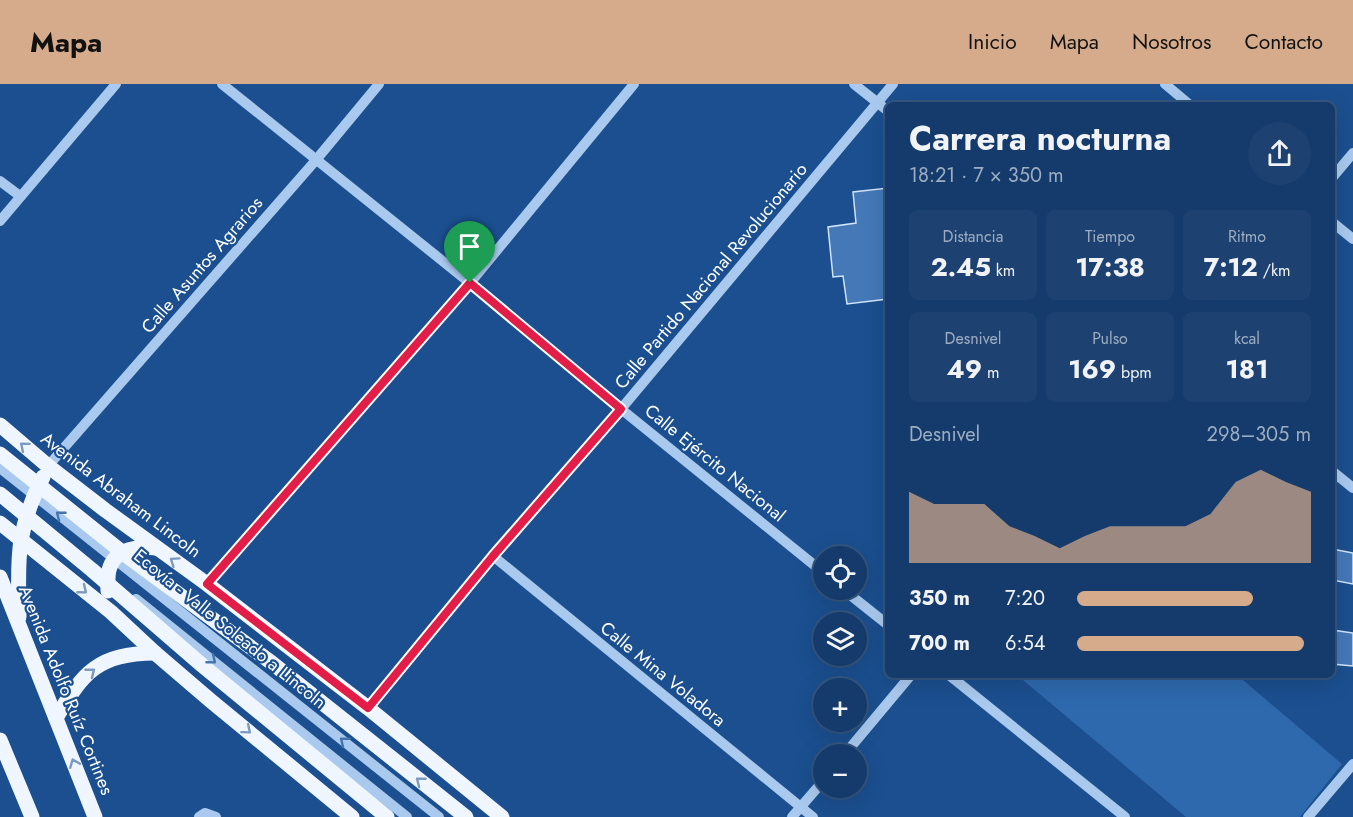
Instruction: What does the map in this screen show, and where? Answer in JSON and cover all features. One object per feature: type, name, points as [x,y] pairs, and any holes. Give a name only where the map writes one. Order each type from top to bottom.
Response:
[{"type":"main road","name":"Avenida Abraham Lincoln","points":[[0,425],[48,466],[368,708],[502,817]]},
{"type":"main road","points":[[0,454],[127,556],[272,663],[466,817]]},
{"type":"main road","points":[[19,625],[21,540],[34,495],[48,466]]},
{"type":"main road","points":[[0,494],[202,666],[387,817]]},
{"type":"main road","points":[[0,523],[111,612],[155,653],[352,817]]},
{"type":"main road","points":[[111,612],[108,577],[115,558],[128,549],[142,546],[156,548]]},
{"type":"main road","name":"Avenida Adolfo Ruíz Cortines","points":[[0,577],[96,817]]},
{"type":"main road","points":[[56,718],[81,680],[96,666],[115,657],[133,653],[155,653]]},
{"type":"main road","points":[[0,740],[32,817]]},
{"type":"street","points":[[0,221],[116,84]]},
{"type":"street","name":"Calle Ejército Nacional","points":[[222,84],[470,283],[813,564]]},
{"type":"street","name":"Calle Asuntos Agrarios","points":[[48,466],[316,160],[379,84]]},
{"type":"street","points":[[207,584],[470,283],[634,84]]},
{"type":"street","points":[[854,84],[885,109]]},
{"type":"street","name":"Calle Partido Nacional Revolucionario","points":[[368,708],[493,556],[621,409],[893,84]]},
{"type":"street","points":[[1165,84],[1187,102]]},
{"type":"street","points":[[1335,174],[1353,153]]},
{"type":"street","points":[[0,181],[20,196]]},
{"type":"street","points":[[1335,224],[1353,239]]},
{"type":"street","name":"Ecovía - Valle Soleado a Lincoln","points":[[0,468],[439,817]]},
{"type":"street","points":[[1335,473],[1353,488]]},
{"type":"street","points":[[0,494],[108,577],[407,817]]},
{"type":"street","name":"Calle Mina Voladora","points":[[493,556],[813,817]]},
{"type":"street","points":[[857,600],[885,623]]},
{"type":"street","points":[[853,744],[908,678]]},
{"type":"street","points":[[953,678],[1125,817]]},
{"type":"street","points":[[1308,817],[1353,764]]},
{"type":"street","points":[[792,817],[813,793]]},
{"type":"street","points":[[199,817],[205,813],[216,817]]},
{"type":"shaded area","points":[[1021,678],[1241,678],[1342,764],[1300,817],[1186,817]]},
{"type":"building","points":[[885,188],[885,299],[847,304],[843,276],[833,277],[828,227],[856,223],[853,192]]},
{"type":"building","points":[[1335,550],[1353,553],[1353,584],[1335,581]]},
{"type":"building","points":[[1335,630],[1353,633],[1353,666],[1335,664]]},
{"type":"route","points":[[470,283],[621,409],[493,556],[368,708],[207,584],[470,283]]}]
